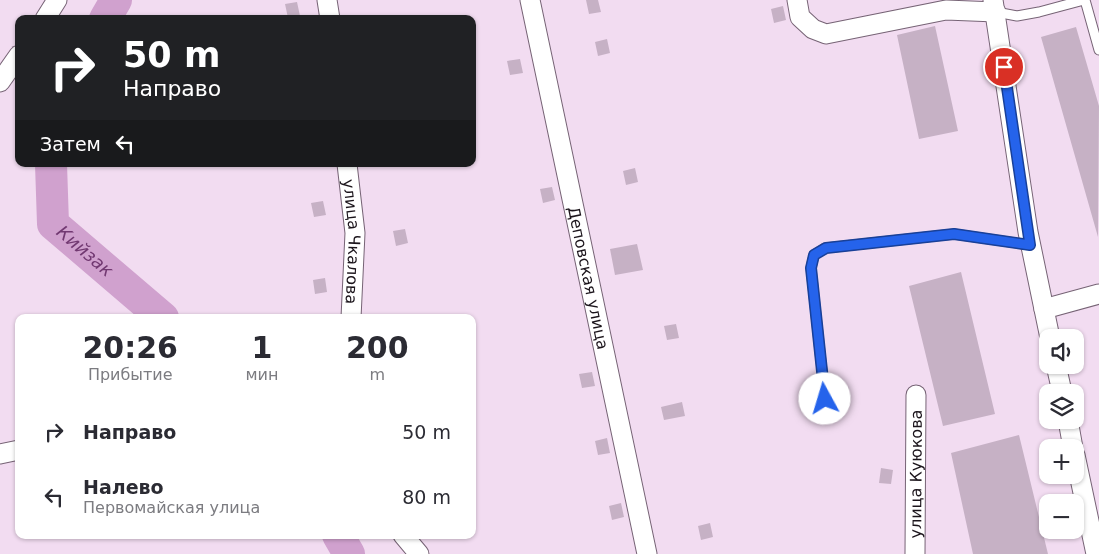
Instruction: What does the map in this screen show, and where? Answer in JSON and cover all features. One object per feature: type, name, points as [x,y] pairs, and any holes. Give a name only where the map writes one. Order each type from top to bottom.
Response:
[{"type":"street","points":[[47,15],[57,0]]},
{"type":"street","points":[[327,0],[329,15]]},
{"type":"street","name":"Деповская улица","points":[[530,0],[648,554]]},
{"type":"street","points":[[798,0],[800,17],[813,29],[826,34],[946,10],[995,6],[1030,245],[1048,329]]},
{"type":"street","points":[[0,82],[15,61]]},
{"type":"street","name":"улица Чкалова","points":[[347,167],[355,233],[351,314]]},
{"type":"street","points":[[1044,308],[1099,294]]},
{"type":"street","name":"улица Куюкова","points":[[916,395],[916,554]]},
{"type":"street","points":[[0,454],[15,451]]},
{"type":"street","points":[[1081,484],[1096,554]]},
{"type":"street","points":[[406,539],[419,554]]},
{"type":"lane","points":[[995,6],[1017,16],[1084,0],[1099,50]]},
{"type":"lane","points":[[825,399],[811,268],[814,255],[826,248],[954,234],[1030,245]]},
{"type":"building","points":[[586,0],[598,0],[601,12],[589,14]]},
{"type":"building","points":[[297,2],[300,15],[287,15],[285,4]]},
{"type":"building","points":[[783,6],[786,20],[774,23],[771,9]]},
{"type":"building","points":[[935,26],[958,131],[919,139],[897,35]]},
{"type":"building","points":[[1076,27],[1099,106],[1098,237],[1041,37]]},
{"type":"building","points":[[607,39],[610,53],[598,56],[595,42]]},
{"type":"building","points":[[520,59],[523,73],[510,75],[507,61]]},
{"type":"building","points":[[635,168],[638,182],[626,185],[623,171]]},
{"type":"building","points":[[552,187],[555,200],[543,203],[540,189]]},
{"type":"building","points":[[323,201],[326,215],[314,217],[311,203]]},
{"type":"building","points":[[405,229],[408,243],[396,246],[393,231]]},
{"type":"building","points":[[637,244],[643,270],[615,275],[610,249]]},
{"type":"building","points":[[961,272],[995,414],[943,426],[909,286]]},
{"type":"building","points":[[325,278],[327,292],[315,294],[313,280]]},
{"type":"building","points":[[676,324],[679,338],[667,340],[664,326]]},
{"type":"building","points":[[592,372],[595,386],[582,388],[579,374]]},
{"type":"building","points":[[682,402],[685,416],[664,420],[661,407]]},
{"type":"building","points":[[1019,435],[1039,517],[1039,539],[1044,539],[1048,554],[973,554],[951,453]]},
{"type":"building","points":[[607,438],[610,453],[598,455],[595,441]]},
{"type":"building","points":[[881,468],[893,470],[891,484],[879,483]]},
{"type":"building","points":[[621,503],[624,517],[612,520],[609,506]]},
{"type":"building","points":[[710,523],[713,537],[701,540],[698,526]]},
{"type":"waterway","name":"Кийзак","points":[[107,15],[116,0]]},
{"type":"waterway","name":"Кийзак","points":[[51,167],[53,224],[158,314]]},
{"type":"waterway","name":"Кийзак","points":[[340,539],[349,554]]},
{"type":"route","points":[[825,399],[811,268],[814,255],[826,248],[954,234],[1030,245],[1004,67]]}]
